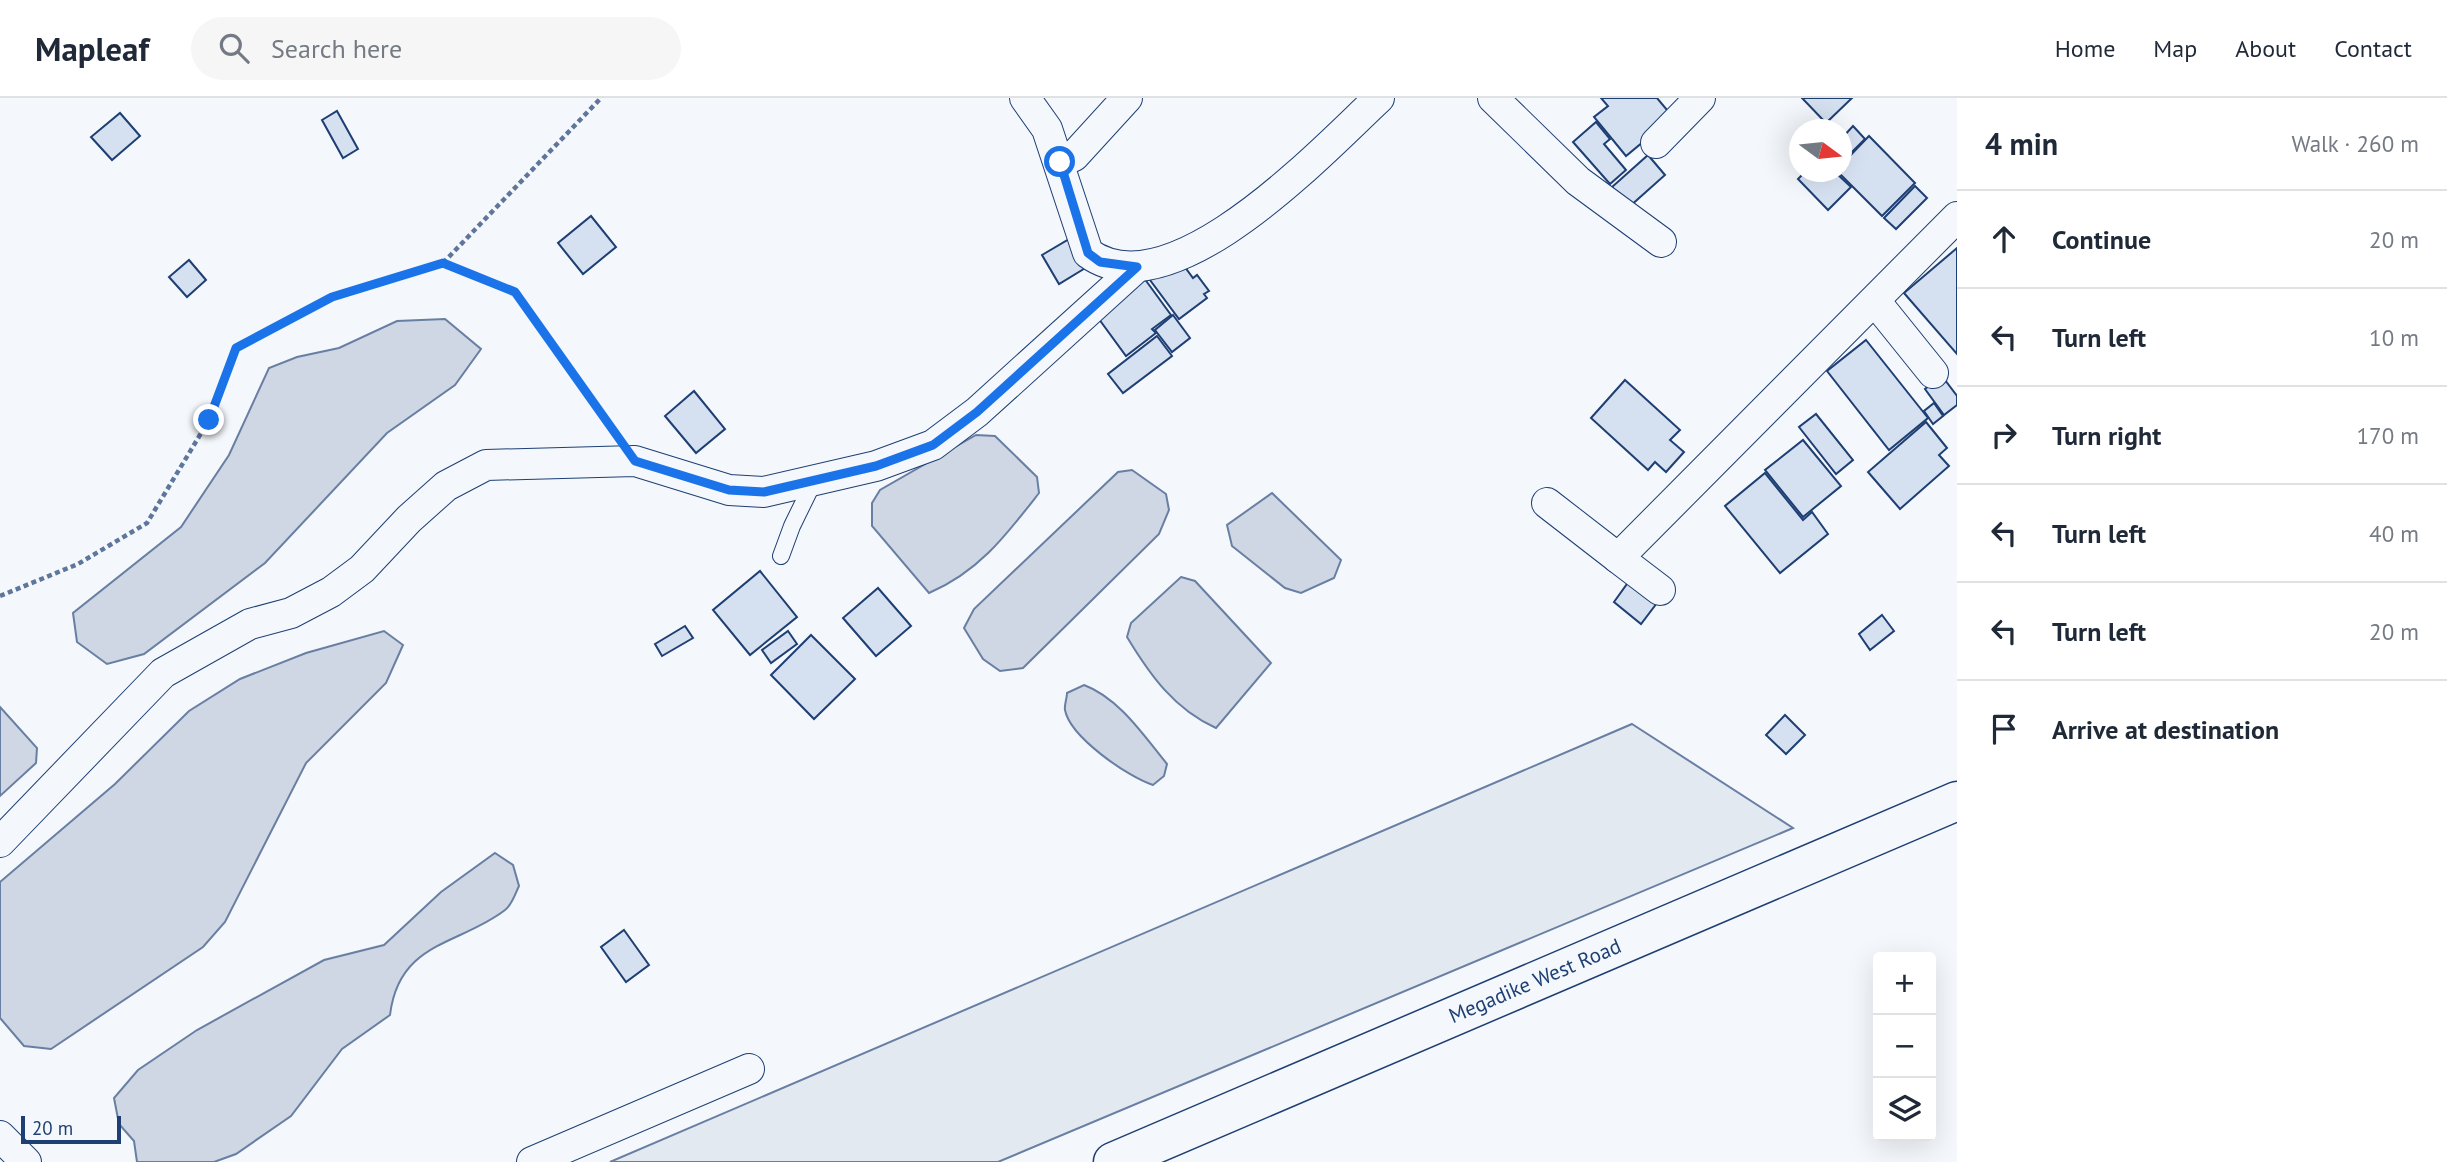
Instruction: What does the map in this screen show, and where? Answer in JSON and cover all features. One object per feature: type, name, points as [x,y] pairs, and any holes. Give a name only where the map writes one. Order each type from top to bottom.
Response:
[{"type":"street","points":[[1025,98],[1047,129],[1088,253],[1100,262],[1137,267],[1203,247],[1268,201],[1379,98]]},
{"type":"street","points":[[1060,162],[1074,156],[1127,98]]},
{"type":"street","points":[[1493,98],[1577,181],[1661,242]]},
{"type":"street","points":[[1656,143],[1700,98]]},
{"type":"street","points":[[1618,558],[1957,218]]},
{"type":"street","points":[[0,842],[163,673],[250,624],[291,613],[331,592],[362,569],[409,519],[446,486],[486,466],[635,461],[729,490],[764,492],[876,466],[933,445],[977,412],[1137,267]]},
{"type":"street","points":[[1875,301],[1933,373]]},
{"type":"street","points":[[1547,503],[1660,590]]},
{"type":"street","name":"Megadike West Road","points":[[1113,1162],[1957,801]]},
{"type":"street","points":[[531,1162],[749,1069]]},
{"type":"street","points":[[0,1136],[26,1162]]},
{"type":"lane","points":[[781,556],[814,481]]},
{"type":"path","points":[[0,596],[78,564],[147,523],[209,420],[236,348],[332,297],[443,263],[601,98]]},
{"type":"path","points":[[443,263],[515,292],[635,461]]},
{"type":"shaded area","points":[[445,319],[481,349],[455,385],[387,433],[265,563],[144,654],[107,664],[77,642],[73,613],[181,527],[229,455],[269,368],[297,357],[339,348],[397,321]]},
{"type":"shaded area","points":[[976,435],[995,436],[1037,477],[1039,493],[1003,537],[977,563],[929,593],[872,526],[872,503],[880,490]]},
{"type":"shaded area","points":[[1132,470],[1166,494],[1169,510],[1159,534],[1023,668],[1000,671],[983,659],[964,628],[974,609],[1118,472]]},
{"type":"shaded area","points":[[1272,493],[1341,560],[1334,578],[1301,593],[1285,588],[1232,546],[1227,525]]},
{"type":"shaded area","points":[[1181,577],[1195,581],[1271,663],[1216,728],[1188,711],[1164,690],[1127,637],[1131,623]]},
{"type":"shaded area","points":[[384,631],[403,645],[386,683],[306,763],[225,922],[203,947],[51,1049],[24,1046],[0,1018],[0,882],[115,784],[189,711],[240,679],[306,653]]},
{"type":"shaded area","points":[[1084,685],[1120,708],[1167,764],[1164,776],[1153,785],[1115,765],[1088,743],[1069,721],[1065,708],[1067,693]]},
{"type":"shaded area","points":[[0,707],[37,748],[36,763],[0,796]]},
{"type":"shaded area","points":[[1632,724],[1793,828],[998,1162],[610,1162]]},
{"type":"shaded area","points":[[495,853],[513,865],[519,886],[510,905],[488,922],[418,958],[405,972],[396,991],[390,1015],[342,1049],[291,1116],[236,1154],[214,1162],[137,1162],[134,1141],[119,1124],[114,1098],[138,1070],[197,1030],[324,960],[384,945],[441,892]]},
{"type":"building","points":[[1601,98],[1657,98],[1673,117],[1626,156],[1594,117],[1608,106]]},
{"type":"building","points":[[1802,98],[1852,98],[1830,119],[1822,119]]},
{"type":"building","points":[[337,111],[358,149],[343,158],[322,120]]},
{"type":"building","points":[[120,113],[140,136],[112,160],[91,137]]},
{"type":"building","points":[[1596,122],[1610,139],[1604,144],[1626,170],[1610,184],[1573,142]]},
{"type":"building","points":[[1852,127],[1865,139],[1852,152]]},
{"type":"building","points":[[1869,136],[1915,183],[1882,216],[1848,182],[1852,182],[1852,154]]},
{"type":"building","points":[[1648,155],[1665,175],[1629,207],[1612,187]]},
{"type":"building","points":[[1801,182],[1846,182],[1851,187],[1828,210]]},
{"type":"building","points":[[1915,186],[1927,198],[1896,229],[1884,218]]},
{"type":"building","points":[[591,216],[616,247],[583,274],[558,243]]},
{"type":"building","points":[[1071,238],[1087,267],[1059,284],[1042,255]]},
{"type":"building","points":[[1957,248],[1957,354],[1904,293]]},
{"type":"building","points":[[1179,259],[1193,278],[1197,275],[1209,291],[1204,294],[1207,298],[1179,319],[1150,280]]},
{"type":"building","points":[[189,260],[206,280],[187,297],[169,277]]},
{"type":"building","points":[[1144,278],[1171,315],[1152,329],[1156,333],[1126,356],[1096,315]]},
{"type":"building","points":[[1173,315],[1190,338],[1172,352],[1155,330]]},
{"type":"building","points":[[1157,336],[1172,356],[1123,393],[1108,374]]},
{"type":"building","points":[[1866,340],[1928,418],[1889,450],[1827,371]]},
{"type":"building","points":[[1942,376],[1957,396],[1957,405],[1944,415],[1925,389]]},
{"type":"building","points":[[1625,380],[1680,430],[1670,440],[1684,452],[1666,472],[1655,462],[1648,470],[1591,418]]},
{"type":"building","points":[[694,391],[725,429],[696,453],[665,416]]},
{"type":"building","points":[[1934,403],[1943,416],[1933,424],[1924,411]]},
{"type":"building","points":[[1816,414],[1853,460],[1836,474],[1799,427]]},
{"type":"building","points":[[1926,422],[1947,448],[1939,455],[1949,466],[1900,509],[1868,472]]},
{"type":"building","points":[[1803,440],[1841,486],[1803,517],[1765,470]]},
{"type":"building","points":[[1765,473],[1803,520],[1812,512],[1828,534],[1780,573],[1725,506]]},
{"type":"building","points":[[760,571],[797,617],[750,655],[713,610]]},
{"type":"building","points":[[1632,577],[1660,599],[1641,624],[1614,602]]},
{"type":"building","points":[[878,588],[911,626],[876,656],[843,618]]},
{"type":"building","points":[[1882,615],[1894,631],[1870,650],[1859,634]]},
{"type":"building","points":[[685,626],[693,638],[662,656],[655,644]]},
{"type":"building","points":[[788,631],[797,644],[771,663],[762,650]]},
{"type":"building","points":[[811,635],[855,679],[814,719],[771,675]]},
{"type":"building","points":[[1785,715],[1805,735],[1786,754],[1766,735]]},
{"type":"building","points":[[624,930],[649,965],[626,982],[601,947]]},
{"type":"route","points":[[209,420],[236,348],[332,297],[443,263],[515,292],[635,461],[729,490],[764,492],[876,466],[933,445],[977,412],[1137,267],[1100,262],[1088,253],[1060,162]]}]
